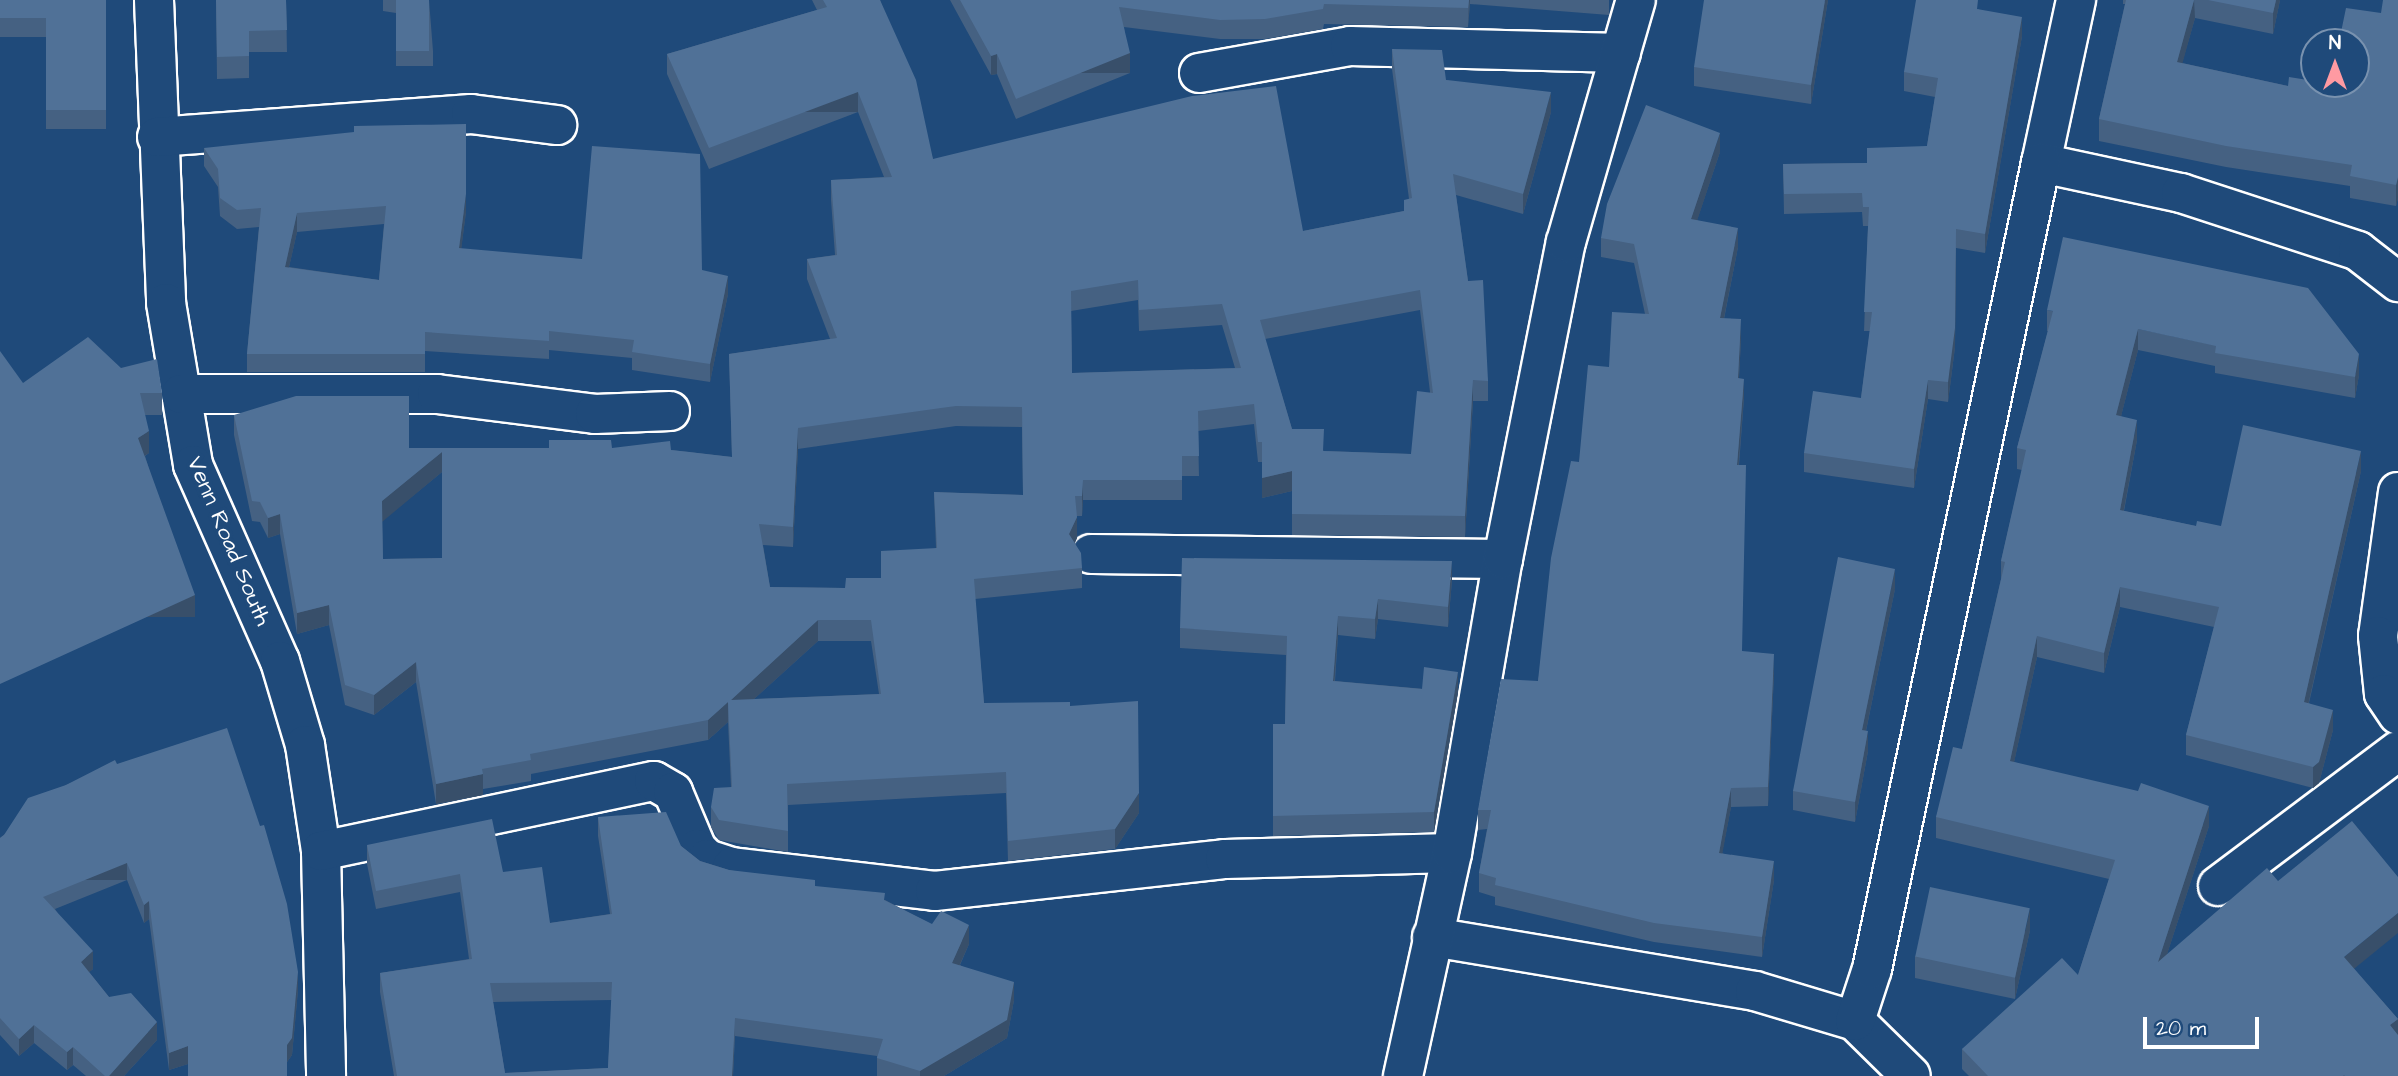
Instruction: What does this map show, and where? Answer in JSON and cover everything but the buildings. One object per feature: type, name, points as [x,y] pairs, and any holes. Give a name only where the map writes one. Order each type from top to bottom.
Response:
[{"type":"street","name":"Venn Road South","points":[[154,0],[157,137],[166,303],[193,465],[280,661],[305,745],[321,851],[326,1076]]},
{"type":"street","points":[[1403,1076],[1452,853],[1503,559],[1566,242],[1636,0]]},
{"type":"street","points":[[1855,1021],[1875,955],[2076,0]]},
{"type":"street","points":[[1199,74],[1350,46],[1621,53]]},
{"type":"street","points":[[157,137],[471,114],[557,125]]},
{"type":"street","points":[[2041,163],[2181,193],[2358,251],[2398,282]]},
{"type":"street","points":[[181,394],[437,394],[595,414],[670,411]]},
{"type":"street","points":[[2398,492],[2378,636],[2384,694],[2398,715]]},
{"type":"street","points":[[1091,554],[1503,559]]},
{"type":"street","points":[[2218,886],[2398,751]]},
{"type":"street","points":[[321,851],[653,781],[673,792],[697,849],[707,859],[732,867],[935,891],[1225,859],[1452,853]]},
{"type":"street","points":[[1432,937],[1755,991],[1855,1021],[1911,1076]]}]
